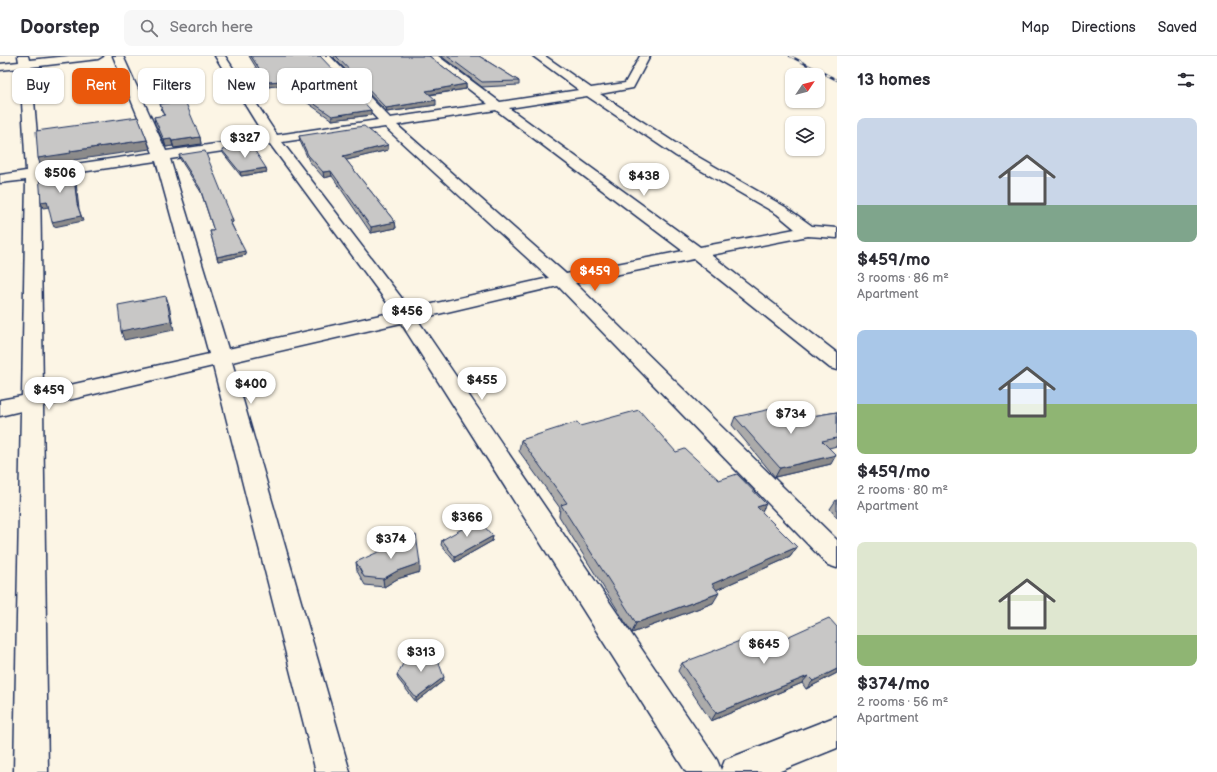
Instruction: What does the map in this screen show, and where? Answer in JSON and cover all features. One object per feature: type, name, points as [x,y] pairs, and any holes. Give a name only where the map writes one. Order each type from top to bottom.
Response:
[{"type":"street","points":[[0,68],[24,60],[98,56]]},
{"type":"street","points":[[118,56],[162,157],[221,359],[333,772]]},
{"type":"street","points":[[220,56],[274,140],[406,316],[706,772]]},
{"type":"street","points":[[324,56],[388,123],[562,280],[837,557]]},
{"type":"street","points":[[431,56],[698,254],[837,363]]},
{"type":"street","points":[[538,56],[626,118],[681,153],[782,211],[808,231]]},
{"type":"street","points":[[0,179],[162,157],[629,86],[645,56]]},
{"type":"street","points":[[24,60],[33,174],[31,772]]},
{"type":"street","points":[[0,408],[221,359],[562,280],[808,231],[837,234]]},
{"type":"street","points":[[737,772],[837,732]]},
{"type":"building","points":[[251,56],[320,56],[331,68],[277,68],[277,81],[269,82],[269,68],[259,68]]},
{"type":"building","points":[[336,56],[429,56],[466,84],[426,91],[436,100],[386,108],[372,93],[372,68],[348,68]]},
{"type":"building","points":[[447,56],[479,56],[519,81],[482,82]]},
{"type":"building","points":[[160,104],[186,104],[200,137],[172,141],[171,139],[164,140],[154,117],[165,115]]},
{"type":"building","points":[[315,104],[365,104],[371,110],[332,116]]},
{"type":"building","points":[[138,117],[147,140],[70,151],[71,153],[38,158],[36,131]]},
{"type":"building","points":[[364,126],[388,145],[343,156],[395,222],[371,227],[331,171],[323,172],[308,155],[299,136]]},
{"type":"building","points":[[251,145],[266,168],[240,172],[222,150]]},
{"type":"building","points":[[205,151],[232,218],[229,220],[245,251],[217,257],[210,231],[214,231],[200,188],[179,155]]},
{"type":"building","points":[[73,169],[77,204],[81,216],[52,222],[47,201],[41,202],[39,174]]},
{"type":"building","points":[[166,296],[171,321],[121,331],[118,305]]},
{"type":"building","points":[[789,405],[800,418],[837,412],[837,438],[822,441],[836,455],[780,468],[735,417]]},
{"type":"building","points":[[639,410],[676,452],[685,449],[719,480],[737,474],[766,504],[757,507],[797,547],[712,584],[719,593],[636,623],[561,505],[567,503],[521,440],[577,422],[580,426]]},
{"type":"building","points":[[478,520],[493,536],[455,557],[442,540]]},
{"type":"building","points":[[416,535],[420,563],[397,571],[383,579],[364,577],[356,562]]},
{"type":"building","points":[[829,618],[837,627],[837,669],[813,681],[808,676],[716,713],[682,663],[758,634],[767,646]]},
{"type":"building","points":[[434,650],[444,677],[416,698],[397,675],[405,660]]},
{"type":"railway","points":[[790,56],[837,80]]}]
